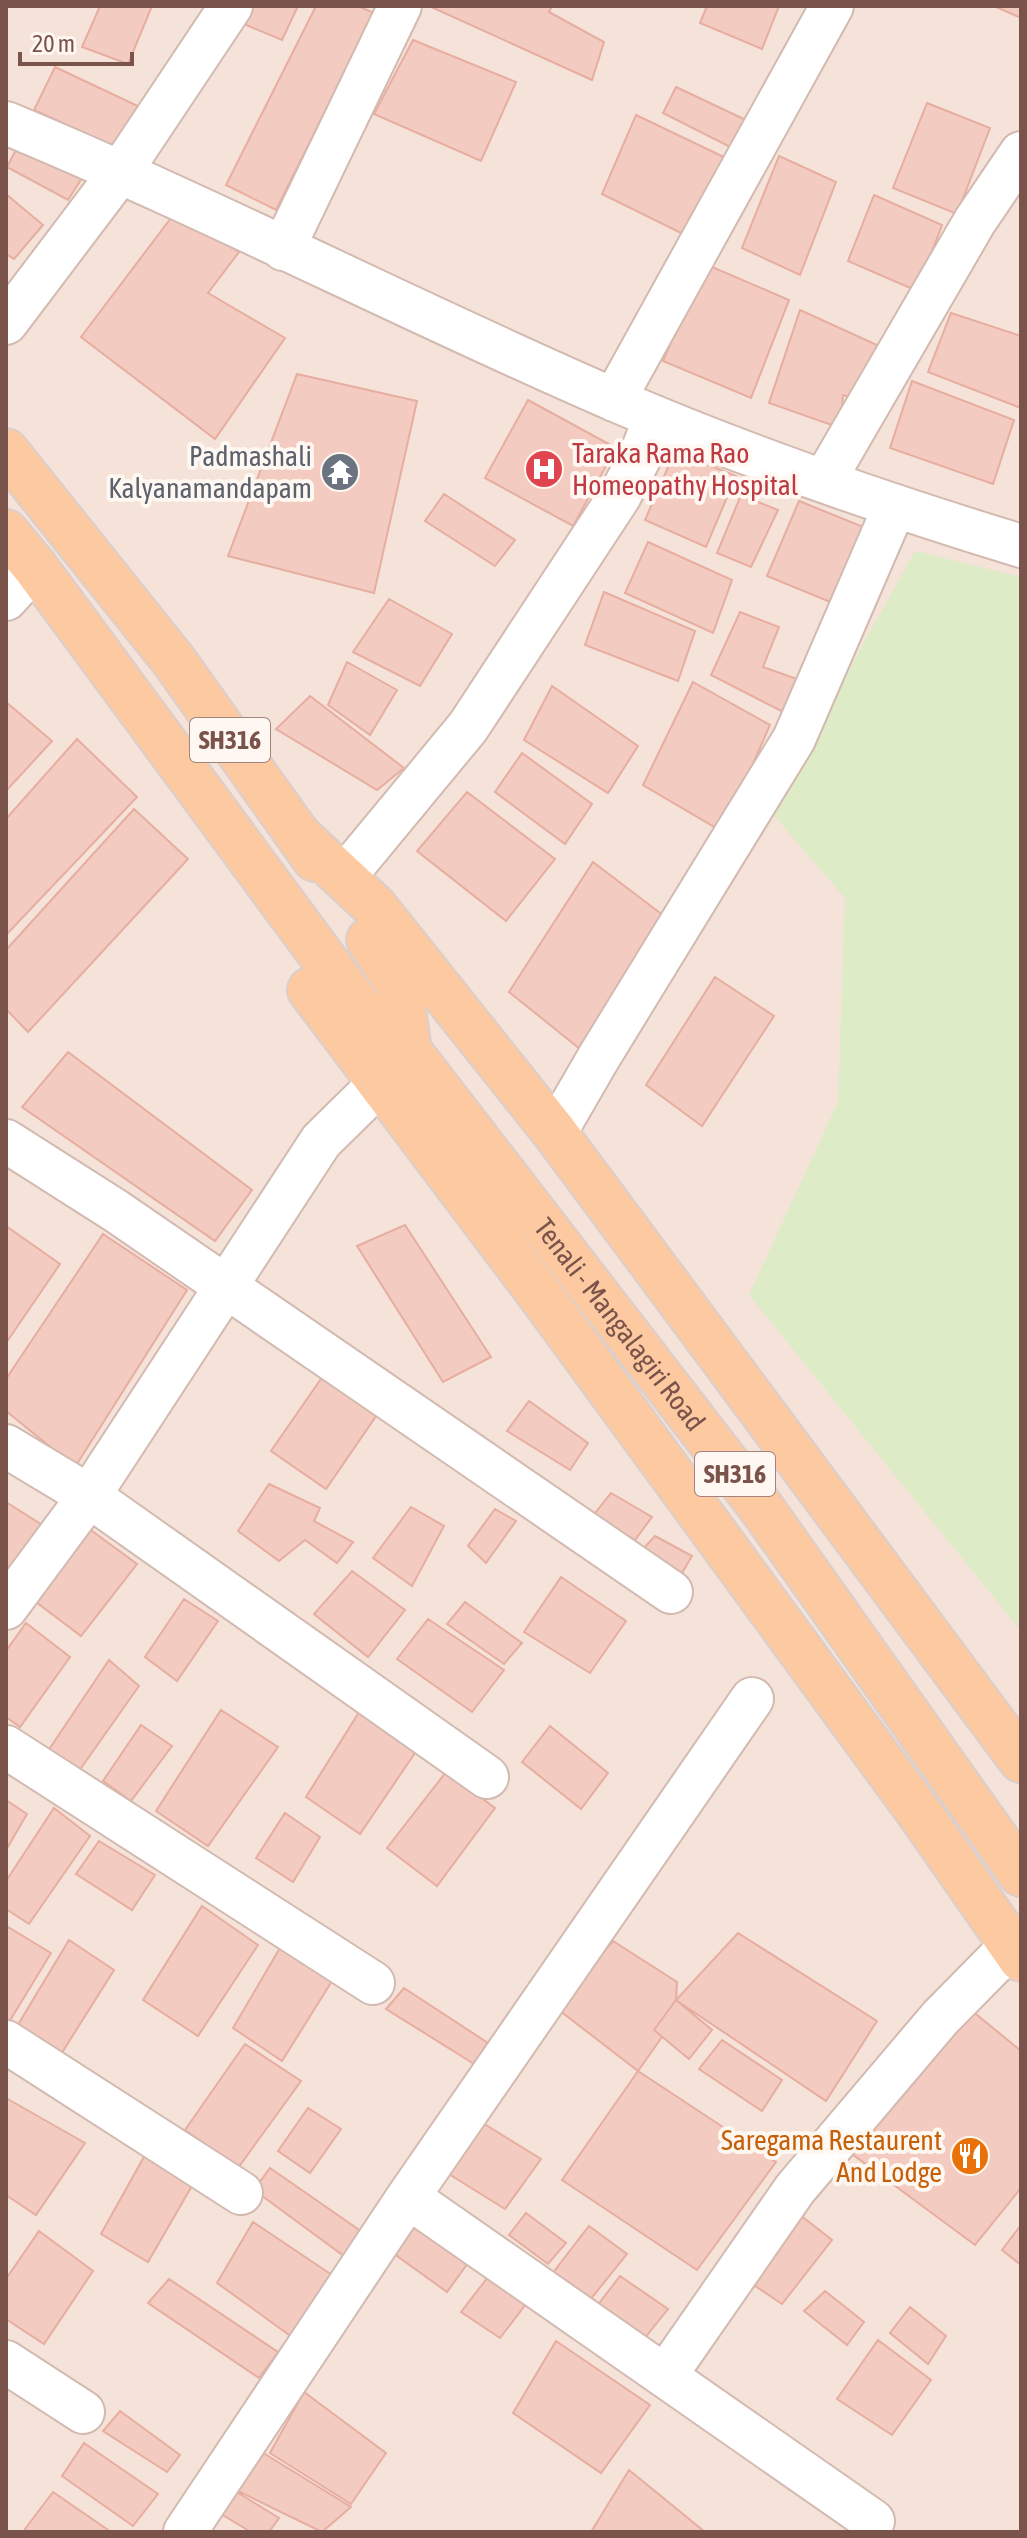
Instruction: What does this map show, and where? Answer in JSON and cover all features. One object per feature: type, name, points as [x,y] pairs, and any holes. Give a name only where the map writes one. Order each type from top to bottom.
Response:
[{"type":"main road","name":"Tenali - Mangalagiri Road","points":[[6,451],[174,661],[300,837],[400,987],[422,1068]]},
{"type":"main road","name":"Tenali - Mangalagiri Road","points":[[6,532],[366,1016],[422,1068],[760,1506],[1021,1874]]},
{"type":"main road","points":[[300,837],[374,906],[555,1133],[1021,1760]]},
{"type":"main road","points":[[279,896],[298,974],[541,1296],[923,1818],[1016,1953]]},
{"type":"street","points":[[6,323],[121,171],[231,6]]},
{"type":"street","points":[[614,400],[832,6]]},
{"type":"street","points":[[283,249],[391,9]]},
{"type":"street","points":[[6,123],[121,171],[283,249],[614,400],[894,508],[1021,546]]},
{"type":"street","points":[[824,481],[975,221],[1021,153]]},
{"type":"street","points":[[344,877],[468,727],[619,497],[640,457],[655,417]]},
{"type":"street","points":[[555,1133],[794,739],[894,508]]},
{"type":"street","points":[[6,599],[35,567]]},
{"type":"street","points":[[6,1608],[89,1496],[321,1141],[379,1084]]},
{"type":"street","points":[[6,1141],[116,1211],[671,1592]]},
{"type":"street","points":[[6,1446],[89,1496],[487,1777]]},
{"type":"street","points":[[185,2532],[408,2197],[752,1699]]},
{"type":"street","points":[[6,1747],[373,1983]]},
{"type":"street","points":[[665,2376],[795,2189],[940,2018],[1016,1953]]},
{"type":"street","points":[[6,2042],[241,2193]]},
{"type":"street","points":[[408,2197],[873,2521]]},
{"type":"street","points":[[6,2362],[83,2412]]},
{"type":"shaded area","points":[[6,6],[1021,6],[1021,2532],[6,2532]]},
{"type":"green space","points":[[915,551],[1021,577],[1021,1631],[749,1295],[838,1102],[845,898],[770,811]]},
{"type":"building","points":[[100,6],[152,6],[128,64],[82,47]]},
{"type":"building","points":[[246,6],[298,6],[282,40],[239,22]]},
{"type":"building","points":[[316,6],[358,6],[374,13],[276,210],[226,185]]},
{"type":"building","points":[[429,6],[552,6],[549,12],[604,42],[592,80]]},
{"type":"building","points":[[707,6],[779,6],[762,49],[700,23]]},
{"type":"building","points":[[994,6],[1021,6],[1021,18]]},
{"type":"building","points":[[413,40],[516,82],[481,161],[374,114]]},
{"type":"building","points":[[55,67],[142,108],[126,152],[34,110]]},
{"type":"building","points":[[676,87],[748,121],[734,149],[663,113]]},
{"type":"building","points":[[927,103],[990,128],[957,214],[893,188]]},
{"type":"building","points":[[636,115],[728,159],[691,238],[602,194]]},
{"type":"building","points":[[20,142],[89,167],[68,200],[7,167]]},
{"type":"building","points":[[779,156],[836,182],[800,275],[742,248]]},
{"type":"building","points":[[6,194],[43,225],[14,259],[6,254]]},
{"type":"building","points":[[874,195],[942,225],[917,291],[848,261]]},
{"type":"building","points":[[174,214],[239,252],[208,293],[285,338],[215,439],[81,337]]},
{"type":"building","points":[[705,264],[789,300],[751,398],[663,361]]},
{"type":"building","points":[[800,310],[877,345],[859,400],[843,395],[840,428],[769,403]]},
{"type":"building","points":[[951,313],[1021,336],[1021,408],[928,372]]},
{"type":"building","points":[[297,374],[417,401],[374,593],[228,556]]},
{"type":"building","points":[[912,381],[1014,420],[993,484],[890,448]]},
{"type":"building","points":[[528,400],[616,448],[573,526],[485,478]]},
{"type":"building","points":[[675,451],[736,476],[706,547],[645,520]]},
{"type":"building","points":[[444,494],[515,540],[495,566],[425,521]]},
{"type":"building","points":[[741,495],[778,510],[751,567],[717,553]]},
{"type":"building","points":[[799,501],[866,528],[835,604],[767,576]]},
{"type":"building","points":[[648,542],[732,580],[713,633],[625,593]]},
{"type":"building","points":[[604,592],[695,631],[678,681],[585,645]]},
{"type":"building","points":[[389,599],[452,634],[420,686],[353,652]]},
{"type":"building","points":[[740,612],[779,627],[763,667],[811,684],[795,718],[711,675]]},
{"type":"building","points":[[347,662],[397,690],[370,735],[328,705]]},
{"type":"building","points":[[693,682],[770,725],[723,832],[643,785]]},
{"type":"building","points":[[552,686],[638,746],[608,793],[524,740]]},
{"type":"building","points":[[310,696],[404,768],[377,790],[276,729]]},
{"type":"building","points":[[6,702],[52,741],[6,791]]},
{"type":"building","points":[[77,739],[137,797],[6,935],[6,819]]},
{"type":"building","points":[[522,753],[592,804],[565,844],[495,792]]},
{"type":"building","points":[[467,792],[555,859],[506,921],[417,851]]},
{"type":"building","points":[[134,809],[188,859],[28,1032],[6,1009],[6,950]]},
{"type":"building","points":[[593,862],[664,916],[580,1049],[509,992]]},
{"type":"building","points":[[715,977],[774,1016],[702,1126],[646,1085]]},
{"type":"building","points":[[68,1052],[252,1190],[215,1241],[22,1107]]},
{"type":"building","points":[[405,1225],[491,1357],[443,1382],[357,1246]]},
{"type":"building","points":[[6,1226],[60,1264],[6,1343]]},
{"type":"building","points":[[103,1234],[187,1290],[75,1467],[6,1411],[6,1379]]},
{"type":"building","points":[[325,1373],[383,1406],[326,1489],[271,1451]]},
{"type":"building","points":[[529,1401],[588,1443],[570,1470],[507,1431]]},
{"type":"building","points":[[269,1484],[320,1508],[314,1521],[353,1542],[337,1563],[305,1540],[279,1561],[238,1531]]},
{"type":"building","points":[[611,1493],[652,1517],[635,1540],[592,1517]]},
{"type":"building","points":[[6,1502],[47,1528],[6,1589]]},
{"type":"building","points":[[411,1507],[444,1526],[412,1586],[373,1558]]},
{"type":"building","points":[[495,1509],[516,1521],[486,1563],[468,1546]]},
{"type":"building","points":[[88,1528],[137,1564],[81,1636],[36,1602]]},
{"type":"building","points":[[655,1536],[692,1556],[671,1592],[639,1553]]},
{"type":"building","points":[[352,1571],[405,1610],[368,1657],[314,1614]]},
{"type":"building","points":[[561,1577],[626,1621],[590,1673],[524,1632]]},
{"type":"building","points":[[184,1599],[218,1621],[177,1681],[145,1657]]},
{"type":"building","points":[[465,1602],[522,1643],[504,1664],[447,1624]]},
{"type":"building","points":[[428,1619],[504,1670],[472,1712],[397,1659]]},
{"type":"building","points":[[26,1623],[70,1657],[20,1727],[6,1717],[6,1651]]},
{"type":"building","points":[[109,1660],[139,1686],[79,1771],[48,1751]]},
{"type":"building","points":[[361,1709],[417,1750],[360,1834],[306,1797]]},
{"type":"building","points":[[221,1710],[278,1747],[208,1846],[156,1811]]},
{"type":"building","points":[[141,1725],[172,1746],[131,1801],[103,1781]]},
{"type":"building","points":[[550,1726],[608,1773],[581,1809],[522,1762]]},
{"type":"building","points":[[446,1772],[495,1808],[437,1886],[387,1848]]},
{"type":"building","points":[[6,1800],[27,1814],[6,1850]]},
{"type":"building","points":[[54,1808],[90,1836],[29,1924],[6,1909],[6,1881]]},
{"type":"building","points":[[285,1813],[320,1837],[293,1882],[256,1858]]},
{"type":"building","points":[[99,1841],[155,1875],[132,1910],[76,1874]]},
{"type":"building","points":[[202,1906],[258,1945],[198,2036],[143,2000]]},
{"type":"building","points":[[8,1927],[51,1953],[6,2027],[6,1931]]},
{"type":"building","points":[[738,1933],[877,2021],[826,2101],[676,2000]]},
{"type":"building","points":[[69,1940],[114,1970],[58,2059],[16,2028]]},
{"type":"building","points":[[613,1941],[677,1982],[676,2000],[654,2030],[662,2037],[638,2071],[555,2007]]},
{"type":"building","points":[[280,1948],[332,1981],[282,2061],[233,2028]]},
{"type":"building","points":[[404,1988],[488,2043],[474,2064],[386,2009]]},
{"type":"building","points":[[676,2000],[712,2030],[689,2059],[654,2030]]},
{"type":"building","points":[[965,2005],[1021,2051],[1021,2188],[975,2245],[848,2151]]},
{"type":"building","points":[[722,2040],[782,2080],[762,2111],[699,2069]]},
{"type":"building","points":[[245,2044],[301,2081],[238,2168],[185,2130]]},
{"type":"building","points":[[638,2071],[776,2162],[697,2270],[562,2180]]},
{"type":"building","points":[[6,2098],[85,2143],[36,2215],[6,2195]]},
{"type":"building","points":[[308,2108],[341,2129],[310,2173],[278,2151]]},
{"type":"building","points":[[478,2120],[541,2159],[505,2209],[444,2171]]},
{"type":"building","points":[[145,2155],[193,2184],[148,2262],[101,2234]]},
{"type":"building","points":[[270,2168],[365,2234],[348,2259],[254,2190]]},
{"type":"building","points":[[795,2211],[832,2240],[782,2304],[742,2277]]},
{"type":"building","points":[[526,2213],[566,2243],[548,2264],[509,2235]]},
{"type":"building","points":[[414,2216],[473,2256],[447,2292],[386,2248]]},
{"type":"building","points":[[253,2222],[332,2275],[292,2337],[217,2283]]},
{"type":"building","points":[[1021,2225],[1021,2265],[1002,2250]]},
{"type":"building","points":[[589,2226],[627,2254],[590,2300],[552,2274]]},
{"type":"building","points":[[39,2231],[93,2271],[44,2344],[6,2319],[6,2279]]},
{"type":"building","points":[[620,2276],[668,2309],[644,2339],[597,2306]]},
{"type":"building","points":[[488,2277],[526,2304],[500,2338],[461,2312]]},
{"type":"building","points":[[169,2279],[278,2352],[259,2378],[148,2303]]},
{"type":"building","points":[[825,2291],[864,2322],[847,2345],[804,2311]]},
{"type":"building","points":[[910,2307],[946,2336],[928,2364],[890,2333]]},
{"type":"building","points":[[878,2340],[931,2380],[892,2435],[837,2399]]},
{"type":"building","points":[[556,2341],[650,2405],[601,2473],[513,2413]]},
{"type":"building","points":[[304,2392],[386,2453],[351,2504],[270,2453]]},
{"type":"building","points":[[120,2411],[180,2455],[167,2472],[103,2431]]},
{"type":"building","points":[[84,2443],[158,2494],[133,2526],[62,2476]]},
{"type":"building","points":[[260,2451],[351,2507],[322,2532],[234,2489]]},
{"type":"building","points":[[629,2470],[705,2532],[591,2532]]},
{"type":"building","points":[[232,2489],[279,2518],[269,2532],[251,2532],[216,2511]]},
{"type":"building","points":[[53,2492],[111,2532],[29,2532],[25,2529]]},
{"type":"place","name":"Taraka Rama Rao Homeopathy Hospital","points":[[544,469]]},
{"type":"place","name":"Padmashali Kalyanamandapam","points":[[340,472]]},
{"type":"place","name":"Saregama Restaurent And Lodge","points":[[970,2156]]}]
